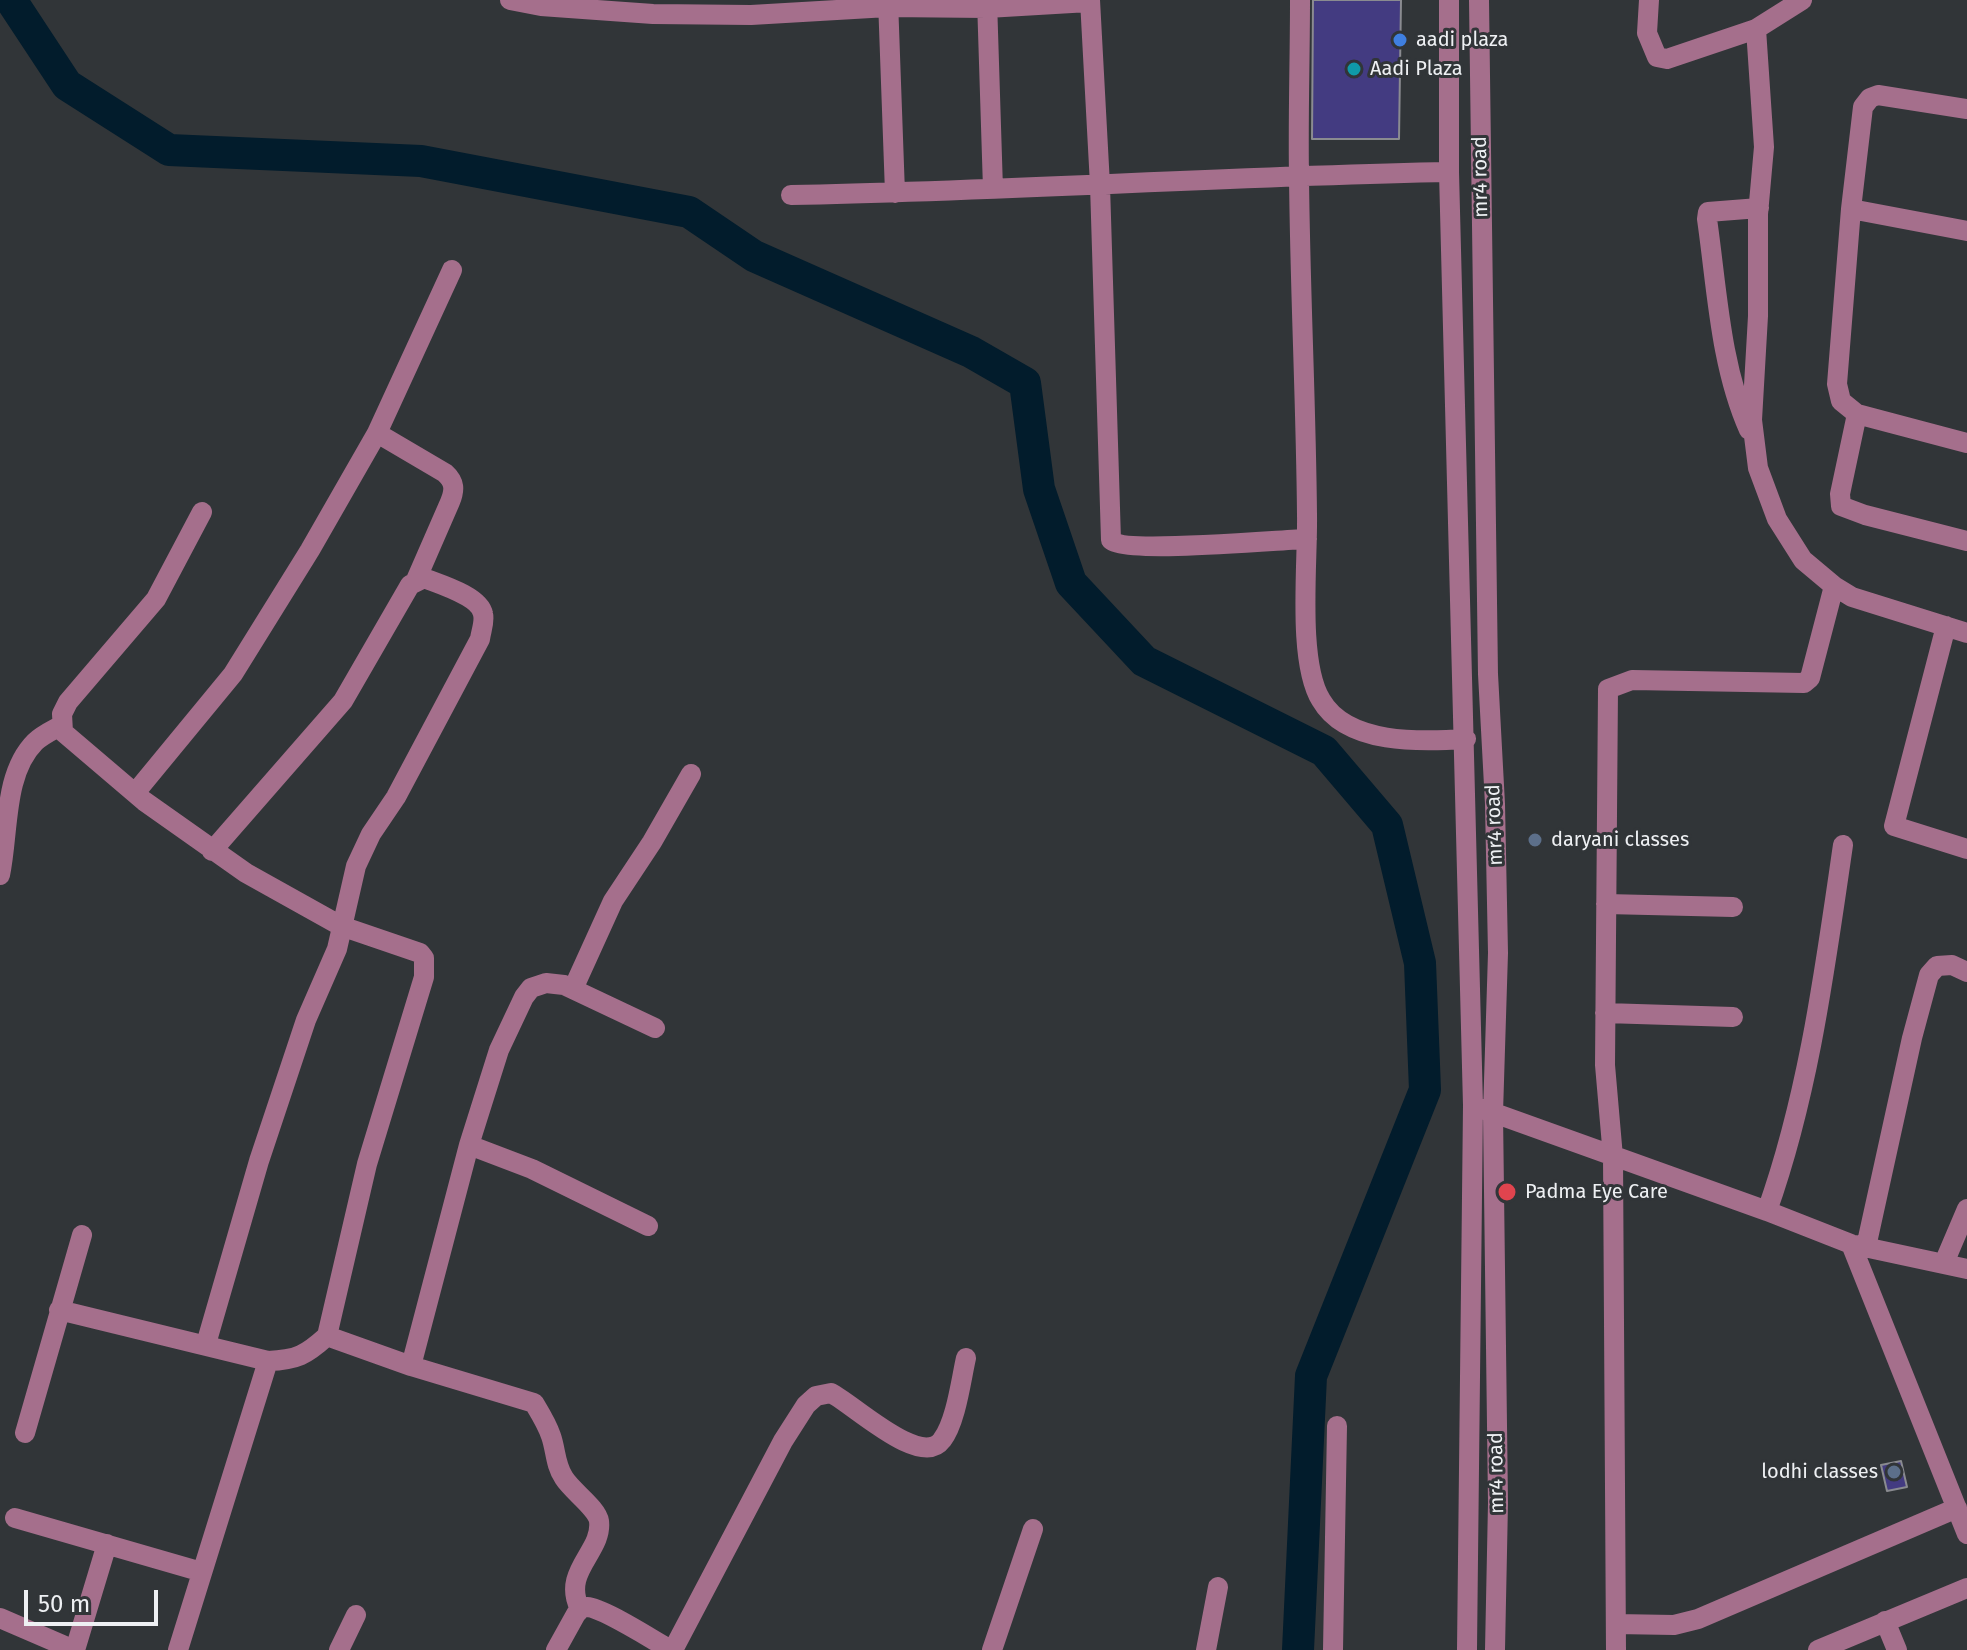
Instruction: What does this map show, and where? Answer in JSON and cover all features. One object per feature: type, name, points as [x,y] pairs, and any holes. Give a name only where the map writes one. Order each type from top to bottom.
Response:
[{"type":"street","points":[[510,0],[653,14],[737,15],[888,3],[1090,1],[1100,185],[1111,540],[1122,546],[1158,546],[1307,539]]},
{"type":"street","points":[[1300,0],[1299,174],[1306,598],[1309,666],[1313,684],[1334,716],[1364,732],[1390,739],[1466,739]]},
{"type":"street","name":"mr4 road","points":[[1449,0],[1449,172],[1466,739],[1473,1105],[1467,1650]]},
{"type":"street","name":"mr4 road","points":[[1479,0],[1488,674],[1498,953],[1493,1113],[1498,1503],[1495,1650]]},
{"type":"street","points":[[1649,0],[1647,33],[1657,57],[1667,59],[1756,29],[1802,0]]},
{"type":"street","points":[[888,3],[895,193]]},
{"type":"street","points":[[987,4],[993,189]]},
{"type":"street","points":[[1756,29],[1764,147],[1752,420],[1758,468],[1777,519],[1803,560],[1834,586],[1852,597],[1967,633]]},
{"type":"street","points":[[1967,109],[1878,95],[1870,98],[1860,116],[1837,384],[1841,401],[1857,414],[1967,443]]},
{"type":"street","points":[[791,195],[1100,185],[1299,174],[1449,172]]},
{"type":"street","points":[[1755,444],[1738,404],[1724,335],[1707,219],[1708,212],[1759,208]]},
{"type":"street","points":[[1851,209],[1967,231]]},
{"type":"street","points":[[135,793],[241,662],[310,550],[377,433],[452,270]]},
{"type":"street","points":[[1857,414],[1840,494],[1841,506],[1967,541]]},
{"type":"street","points":[[377,433],[452,480],[454,492],[416,580]]},
{"type":"street","points":[[59,1310],[268,1361],[287,1361],[306,1354],[327,1336],[367,1164],[426,965],[420,953],[341,926],[246,873],[135,793],[63,732],[62,714],[68,702],[156,599],[202,512]]},
{"type":"street","points":[[206,1344],[259,1161],[306,1020],[337,949],[356,866],[480,639],[484,616],[481,607],[458,591],[424,578],[410,585],[343,701],[212,851]]},
{"type":"street","points":[[1616,1650],[1613,1157],[1605,1065],[1608,689],[1632,680],[1804,683],[1810,678],[1834,586]]},
{"type":"street","points":[[1946,626],[1894,826],[1967,849]]},
{"type":"street","points":[[0,875],[7,769],[37,740],[62,725]]},
{"type":"street","points":[[573,989],[613,901],[691,774]]},
{"type":"street","points":[[1767,1211],[1781,1172],[1808,1066],[1843,845]]},
{"type":"street","points":[[1606,904],[1733,907]]},
{"type":"street","points":[[1967,972],[1952,965],[1937,966],[1929,975],[1858,1246],[1967,1534]]},
{"type":"street","points":[[411,1366],[469,1145],[499,1050],[524,997],[531,988],[546,983],[573,989],[655,1028]]},
{"type":"street","points":[[1605,1013],[1733,1017]]},
{"type":"street","points":[[1473,1105],[1858,1246],[1967,1269]]},
{"type":"street","points":[[469,1145],[532,1169],[648,1226]]},
{"type":"street","points":[[1944,1263],[1967,1209]]},
{"type":"street","points":[[25,1433],[82,1235]]},
{"type":"street","points":[[327,1336],[411,1366],[534,1403],[552,1438],[562,1475],[599,1519],[598,1531],[575,1583],[574,1593],[580,1609]]},
{"type":"street","points":[[556,1650],[580,1609],[588,1607],[672,1650],[783,1441],[806,1405],[824,1392],[831,1393],[898,1439],[926,1449],[935,1447],[943,1439],[954,1410],[966,1358]]},
{"type":"street","points":[[178,1650],[268,1361]]},
{"type":"street","points":[[1333,1650],[1337,1426]]},
{"type":"street","points":[[1616,1624],[1674,1625],[1698,1619],[1957,1508]]},
{"type":"street","points":[[15,1518],[202,1572]]},
{"type":"street","points":[[992,1650],[1033,1529]]},
{"type":"street","points":[[0,1618],[74,1650],[107,1544]]},
{"type":"street","points":[[1206,1650],[1218,1587]]},
{"type":"street","points":[[1818,1650],[1967,1588]]},
{"type":"street","points":[[339,1650],[356,1615]]},
{"type":"street","points":[[1885,1621],[1897,1650]]},
{"type":"building","name":"Aadi Plaza","points":[[1313,0],[1401,0],[1399,139],[1312,139]]},
{"type":"building","points":[[1901,1461],[1907,1487],[1887,1491],[1881,1465]]},
{"type":"waterway","points":[[11,0],[67,85],[169,150],[421,161],[689,212],[754,256],[971,352],[1025,383],[1039,489],[1071,583],[1144,661],[1324,751],[1387,825],[1420,963],[1425,1090],[1311,1376],[1298,1650]]},
{"type":"place","name":"aadi plaza","points":[[1400,40]]},
{"type":"place","name":"Aadi Plaza","points":[[1354,69]]},
{"type":"place","name":"daryani classes","points":[[1535,840]]},
{"type":"place","name":"Padma Eye Care","points":[[1507,1192]]},
{"type":"place","name":"lodhi classes","points":[[1894,1472]]}]
